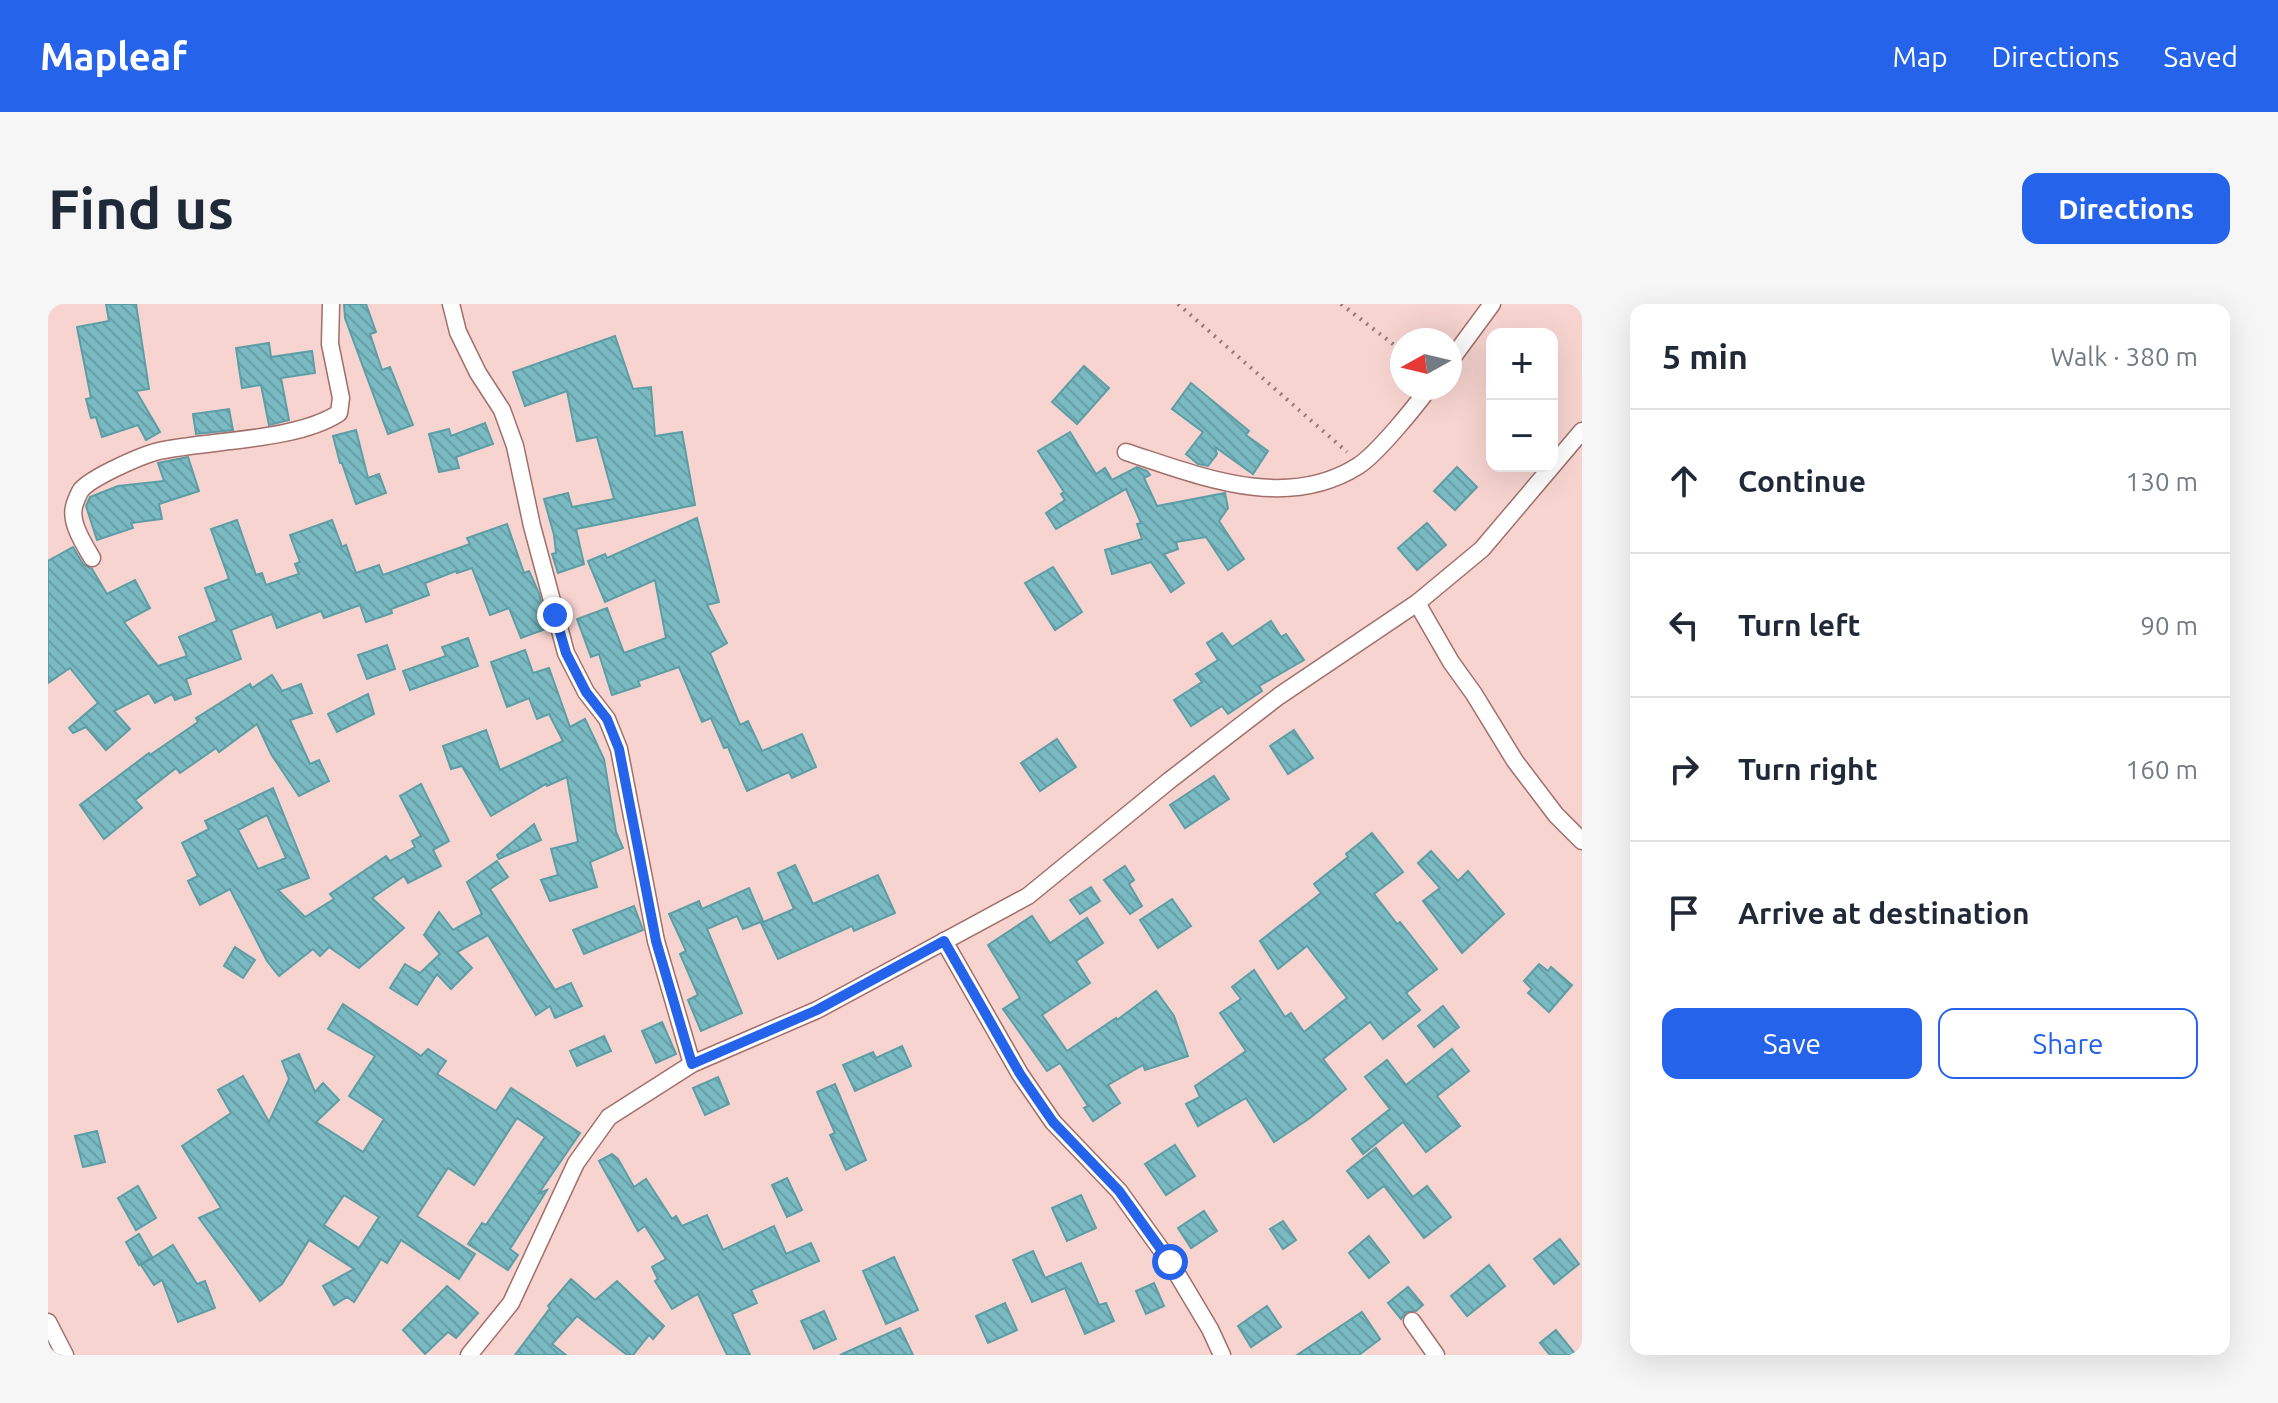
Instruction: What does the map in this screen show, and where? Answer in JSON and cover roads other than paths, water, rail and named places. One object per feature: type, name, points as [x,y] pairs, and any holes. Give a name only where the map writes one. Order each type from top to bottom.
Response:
[{"type":"street","points":[[92,558],[79,535],[73,509],[81,490],[111,471],[156,452],[301,429],[339,413],[341,398],[330,344],[331,304]]},
{"type":"street","points":[[451,304],[458,332],[478,373],[502,410],[515,446],[532,526],[566,653],[586,692],[607,719],[619,749],[656,941],[692,1064]]},
{"type":"street","points":[[1462,345],[1492,304]]},
{"type":"street","points":[[1126,452],[1235,485],[1268,490],[1305,486],[1331,480],[1361,464],[1418,400]]},
{"type":"street","points":[[469,1355],[511,1303],[576,1163],[609,1117],[692,1064],[817,1010],[1028,896],[1279,696],[1417,603],[1482,549],[1582,431]]},
{"type":"street","points":[[1417,603],[1515,761],[1556,815],[1582,841]]},
{"type":"street","points":[[944,941],[1020,1074],[1053,1122],[1119,1191],[1170,1262],[1222,1355]]},
{"type":"street","points":[[1412,1321],[1436,1355]]},
{"type":"street","points":[[48,1322],[65,1355]]}]
